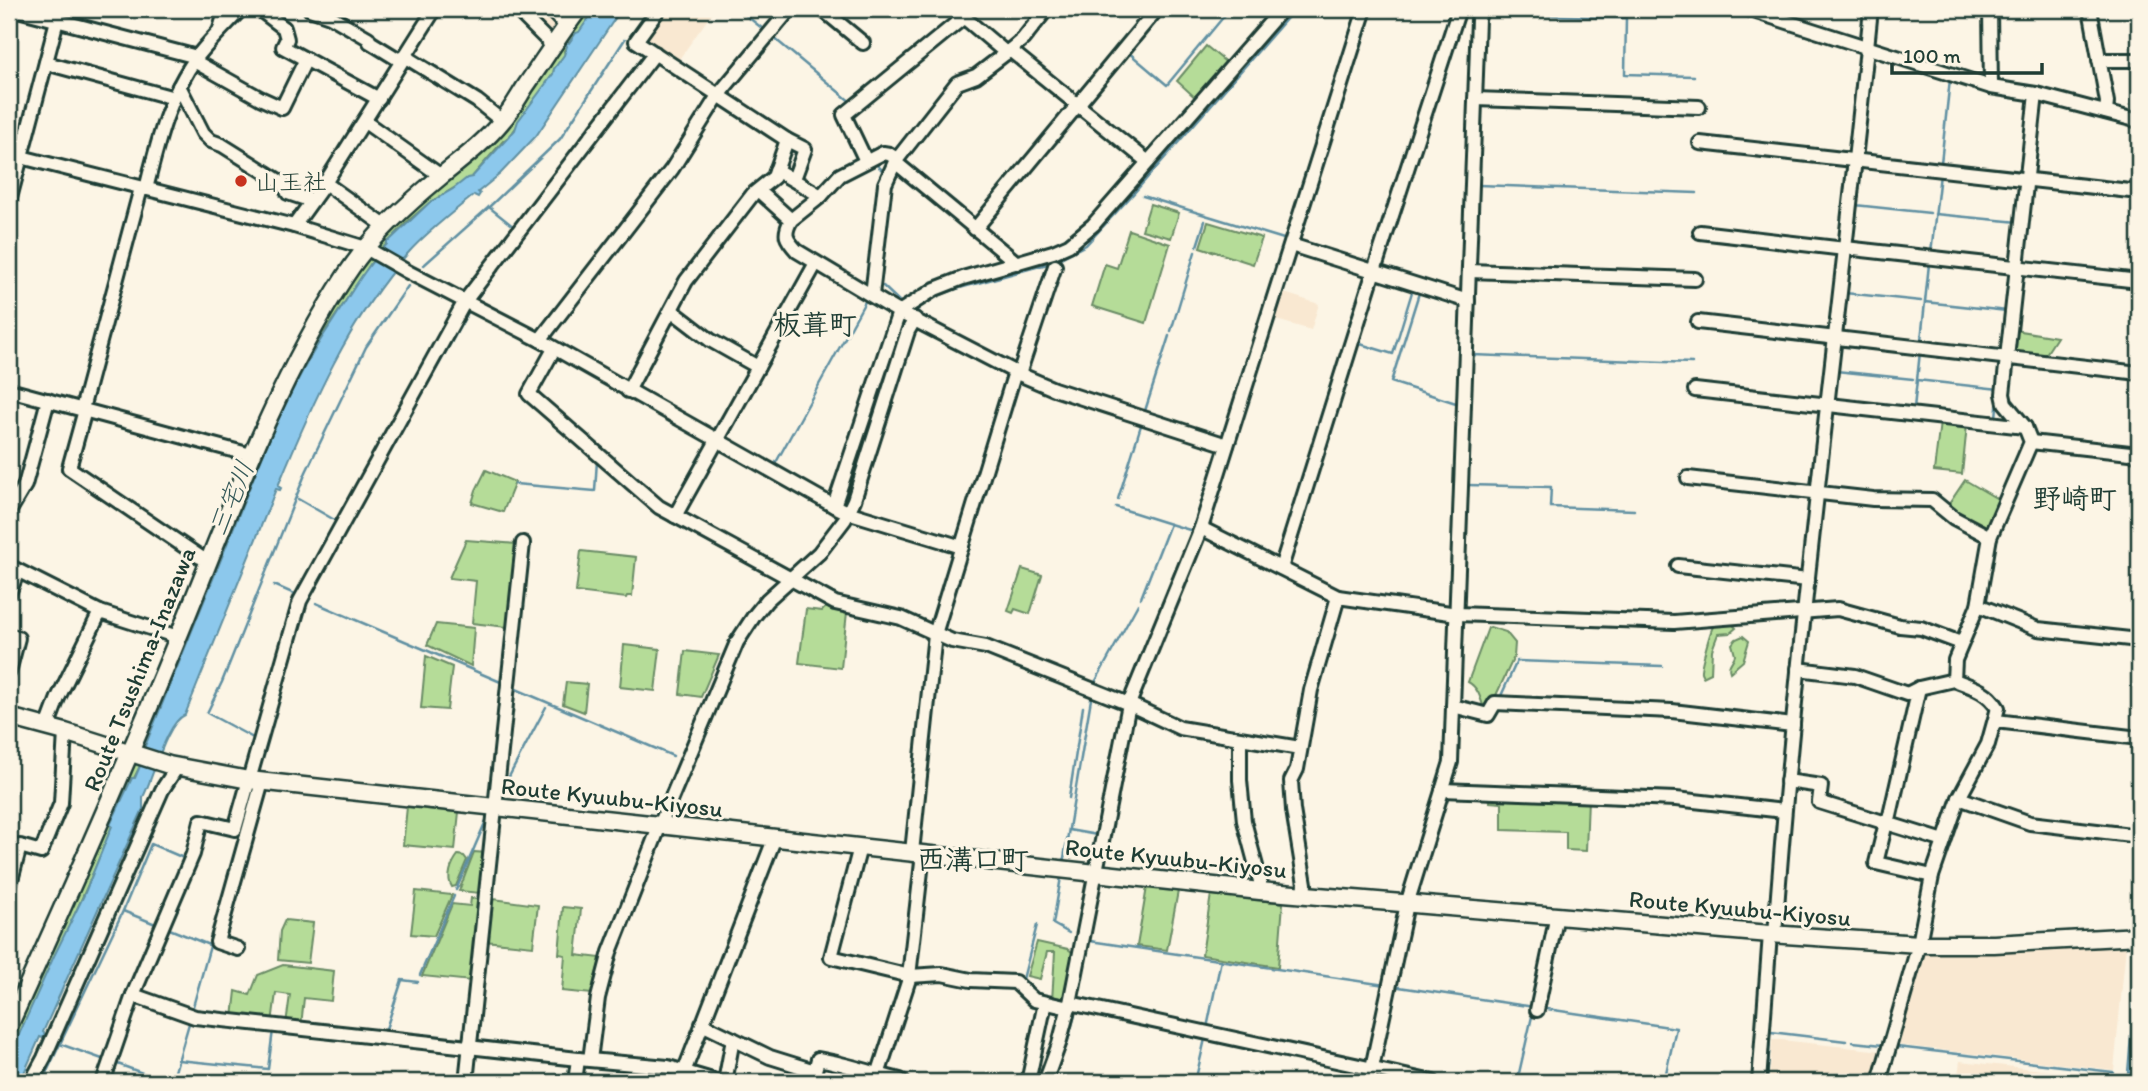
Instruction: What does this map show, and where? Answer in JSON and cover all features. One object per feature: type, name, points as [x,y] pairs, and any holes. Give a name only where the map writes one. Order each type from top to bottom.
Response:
[{"type":"main road","name":"Route Tsushima-Inazawa","points":[[9,1026],[130,752],[251,455],[326,307],[348,272],[385,226],[465,158],[502,121],[579,9]]},
{"type":"main road","name":"Route Kyuubu-Kiyosu","points":[[9,717],[173,766],[256,781],[1260,891],[1919,944],[1994,944],[2139,936]]},
{"type":"street","points":[[14,9],[59,14],[196,59],[260,98],[282,108],[306,59]]},
{"type":"street","points":[[219,32],[226,9]]},
{"type":"street","points":[[208,560],[192,552],[69,468],[143,188],[159,140],[177,92],[196,59],[241,9]]},
{"type":"street","points":[[259,9],[284,28],[287,39],[283,47],[379,99]]},
{"type":"street","points":[[310,9],[340,22],[477,101],[502,121]]},
{"type":"street","points":[[294,226],[365,122],[431,15],[425,9]]},
{"type":"street","points":[[516,9],[553,46]]},
{"type":"street","points":[[550,9],[566,26]]},
{"type":"street","points":[[659,9],[636,41],[787,140],[805,149],[794,179]]},
{"type":"street","points":[[540,340],[672,169],[719,94],[790,9]]},
{"type":"street","points":[[821,9],[863,43]]},
{"type":"street","points":[[872,295],[886,184],[896,160],[957,83],[976,76],[1023,39],[1047,9]]},
{"type":"street","points":[[975,229],[1157,9]]},
{"type":"street","points":[[841,509],[854,500],[908,331],[909,316],[935,289],[1069,245],[1093,225],[1282,9]]},
{"type":"street","points":[[1045,1082],[1070,1005],[1129,704],[1201,528],[1365,9]]},
{"type":"street","points":[[1747,9],[1787,15],[1867,48],[1991,87],[2036,94],[2139,121]]},
{"type":"street","points":[[1759,1082],[1804,611],[1871,9]]},
{"type":"street","points":[[1990,9],[1991,87]]},
{"type":"street","points":[[2090,9],[2107,103],[2106,112]]},
{"type":"street","points":[[1281,568],[1454,10],[1480,14],[1451,762],[1407,904],[1370,1076]]},
{"type":"street","points":[[866,161],[844,115],[959,13],[1148,162]]},
{"type":"street","points":[[9,202],[59,14]]},
{"type":"street","points":[[238,949],[217,942],[300,601],[469,303],[654,53]]},
{"type":"street","points":[[2099,60],[2139,60]]},
{"type":"street","points":[[46,63],[177,92],[211,141],[222,145],[284,184],[288,193],[312,201]]},
{"type":"street","points":[[1954,680],[1955,660],[1978,605],[1990,537],[2031,442],[2025,427],[2005,403],[2003,394],[2036,94]]},
{"type":"street","points":[[1475,99],[1699,107]]},
{"type":"street","points":[[365,122],[441,176]]},
{"type":"street","points":[[628,391],[686,281],[753,194],[774,177],[787,140]]},
{"type":"street","points":[[1700,143],[2139,192]]},
{"type":"street","points":[[1017,263],[889,154],[883,153],[840,175],[821,196],[791,220],[785,232],[786,238],[797,251],[816,263],[1017,373],[1065,392],[1227,444]]},
{"type":"street","points":[[21,157],[294,226],[368,250],[540,340],[841,509],[962,547]]},
{"type":"street","points":[[776,170],[821,196]]},
{"type":"street","points":[[325,183],[385,226]]},
{"type":"street","points":[[759,191],[791,220]]},
{"type":"street","points":[[1700,232],[2139,281]]},
{"type":"street","points":[[1291,245],[1468,301]]},
{"type":"street","points":[[675,516],[816,263]]},
{"type":"street","points":[[878,1074],[909,976],[935,634],[1017,373],[1055,266]]},
{"type":"street","points":[[1469,271],[1696,279]]},
{"type":"street","points":[[671,310],[709,340],[758,367]]},
{"type":"street","points":[[1698,322],[2139,373]]},
{"type":"street","points":[[554,349],[529,394],[659,507],[786,577],[835,603],[901,618],[952,641],[986,647],[1129,704],[1180,728],[1300,748]]},
{"type":"street","points":[[9,390],[251,455]]},
{"type":"street","points":[[1695,390],[2025,427]]},
{"type":"street","points":[[9,512],[25,485],[48,400]]},
{"type":"street","points":[[2031,442],[2139,454]]},
{"type":"street","points":[[1688,478],[1873,499],[1931,500],[1954,518],[1990,537]]},
{"type":"street","points":[[575,1082],[584,1059],[604,970],[660,825],[737,642],[786,577],[819,553],[845,519],[841,509]]},
{"type":"street","points":[[1201,528],[1338,597],[1457,614],[1674,622],[1838,608],[1900,626],[1921,628],[1961,643]]},
{"type":"street","points":[[466,1082],[523,543]]},
{"type":"street","points":[[1678,566],[1808,580]]},
{"type":"street","points":[[9,593],[13,568],[100,612],[178,638]]},
{"type":"street","points":[[1304,895],[1305,884],[1291,781],[1297,769],[1311,690],[1338,597]]},
{"type":"street","points":[[1978,605],[2038,629],[2139,640]]},
{"type":"street","points":[[47,727],[58,698],[100,612]]},
{"type":"street","points":[[9,635],[18,638],[9,672]]},
{"type":"street","points":[[1798,669],[1856,676],[1907,694],[1919,688],[1954,680],[1980,690],[1992,698],[1998,708],[1988,744],[1959,798],[1932,876],[1919,944],[1880,1082]]},
{"type":"street","points":[[1919,688],[1876,863],[1932,876]]},
{"type":"street","points":[[1453,706],[1488,715],[1495,703],[1672,711],[1793,725]]},
{"type":"street","points":[[1996,721],[2139,738]]},
{"type":"street","points":[[9,888],[20,846],[41,852],[61,803],[65,732]]},
{"type":"street","points":[[1240,739],[1244,821],[1260,881],[1260,891]]},
{"type":"street","points":[[31,1082],[173,766]]},
{"type":"street","points":[[103,1082],[133,995],[193,854],[201,821],[235,830],[256,781]]},
{"type":"street","points":[[1787,781],[1821,786],[1819,802],[1944,841]]},
{"type":"street","points":[[1442,790],[1676,799],[1784,811]]},
{"type":"street","points":[[1959,798],[2030,823],[2139,836]]},
{"type":"street","points":[[684,1072],[775,837]]},
{"type":"street","points":[[860,846],[831,957],[909,976],[942,974],[971,980],[1014,982],[1034,1000],[1045,1003],[1070,1005],[1370,1076],[1433,1082]]},
{"type":"street","points":[[1537,1010],[1557,915]]},
{"type":"street","points":[[133,995],[190,1016],[668,1067],[719,1082]]},
{"type":"street","points":[[1028,1082],[1045,1003]]},
{"type":"street","points":[[702,1024],[813,1077],[818,1059],[903,1082]]},
{"type":"street","points":[[725,1082],[733,1039]]},
{"type":"shaded area","points":[[525,9],[544,9],[561,26],[550,36]]},
{"type":"shaded area","points":[[665,9],[715,9],[677,62],[643,40]]},
{"type":"shaded area","points":[[1281,292],[1319,304],[1311,330],[1273,319]]},
{"type":"shaded area","points":[[2126,945],[2114,1070],[1897,1045],[1923,952],[1972,953]]},
{"type":"shaded area","points":[[1772,1039],[1882,1051],[1874,1082],[1769,1082]]},
{"type":"shaded area","points":[[1960,1061],[2114,1078],[2117,1082],[1957,1082]]},
{"type":"green space","points":[[587,9],[595,9],[579,33],[576,33],[553,74],[510,136],[472,177],[429,203],[379,252],[374,248],[443,180]]},
{"type":"green space","points":[[1206,46],[1228,64],[1198,100],[1177,81]]},
{"type":"green space","points":[[1150,204],[1179,213],[1171,238],[1142,230]]},
{"type":"green space","points":[[1208,222],[1262,238],[1253,264],[1200,247]]},
{"type":"green space","points":[[1129,230],[1170,244],[1146,323],[1092,306],[1105,264],[1117,268]]},
{"type":"green space","points":[[367,256],[373,260],[316,345],[251,485],[218,567],[214,568],[217,569],[143,751],[138,750],[255,461],[330,310]]},
{"type":"green space","points":[[2014,330],[2057,337],[2044,357],[2015,354],[2011,350]]},
{"type":"green space","points":[[1940,422],[1967,425],[1962,474],[1934,471]]},
{"type":"green space","points":[[486,470],[515,482],[503,512],[472,503]]},
{"type":"green space","points":[[1965,480],[2001,501],[1988,531],[1947,507]]},
{"type":"green space","points":[[466,540],[517,544],[511,625],[507,627],[472,623],[476,581],[449,578]]},
{"type":"green space","points":[[581,551],[636,557],[632,596],[626,598],[576,592]]},
{"type":"green space","points":[[1022,569],[1042,575],[1030,614],[1015,609],[1013,613],[1008,611]]},
{"type":"green space","points":[[826,607],[847,612],[841,668],[799,663],[806,609],[822,611]]},
{"type":"green space","points":[[1731,623],[1736,628],[1730,633],[1718,634],[1712,650],[1711,673],[1703,677],[1702,664],[1713,627]]},
{"type":"green space","points":[[436,624],[474,628],[471,666],[427,645]]},
{"type":"green space","points":[[1490,627],[1506,632],[1515,643],[1514,657],[1490,708],[1484,709],[1477,690],[1468,682]]},
{"type":"green space","points":[[1743,636],[1749,641],[1743,661],[1730,672],[1735,655],[1732,644]]},
{"type":"green space","points":[[624,645],[660,649],[655,691],[620,687]]},
{"type":"green space","points":[[685,651],[719,655],[701,697],[680,694]]},
{"type":"green space","points":[[426,656],[452,667],[447,710],[421,708]]},
{"type":"green space","points":[[566,682],[587,684],[584,712],[563,704]]},
{"type":"green space","points":[[133,760],[140,766],[132,778],[88,885],[9,1057],[9,1037]]},
{"type":"green space","points":[[1490,795],[1588,798],[1586,851],[1566,850],[1566,832],[1502,830],[1502,803],[1490,802]]},
{"type":"green space","points":[[407,807],[459,812],[455,850],[403,845]]},
{"type":"green space","points":[[474,852],[487,853],[480,893],[459,891]]},
{"type":"green space","points":[[458,855],[467,860],[456,886],[452,887],[450,871]]},
{"type":"green space","points":[[1147,887],[1178,891],[1167,950],[1137,946]]},
{"type":"green space","points":[[416,891],[452,895],[434,936],[411,934]]},
{"type":"green space","points":[[1211,894],[1283,903],[1278,967],[1202,955]]},
{"type":"green space","points":[[471,898],[482,902],[471,981],[422,976],[452,904],[470,906]]},
{"type":"green space","points":[[493,899],[538,905],[533,946],[485,941],[489,902]]},
{"type":"green space","points":[[563,907],[581,909],[576,955],[601,958],[592,994],[562,991],[565,955],[559,954]]},
{"type":"green space","points":[[285,920],[313,923],[308,963],[278,960],[280,931]]},
{"type":"green space","points":[[1037,942],[1068,949],[1073,953],[1063,1003],[1052,1001],[1055,952],[1047,952],[1040,979],[1027,976]]},
{"type":"green space","points":[[283,965],[334,971],[331,1001],[304,998],[301,1026],[286,1024],[290,995],[276,993],[272,1023],[233,1018],[236,991],[250,995],[258,975]]},
{"type":"water","points":[[595,9],[622,9],[623,12],[618,14],[536,136],[500,174],[478,192],[478,197],[474,195],[440,222],[409,252],[368,305],[334,363],[291,455],[278,486],[281,488],[276,489],[185,715],[178,720],[166,739],[143,797],[143,809],[43,1032],[45,1034],[43,1038],[40,1037],[20,1082],[9,1082],[9,1057],[84,895],[112,826],[110,825],[132,778],[135,778],[140,766],[137,765],[217,569],[215,566],[218,567],[268,443],[296,383],[312,354],[387,241],[429,203],[472,177],[515,130],[518,121],[553,74],[564,55],[567,46],[565,44],[579,32]]},
{"type":"water","points":[[2139,948],[2139,1082],[2127,1082],[2138,950]]},
{"type":"waterway","points":[[738,9],[763,29]]},
{"type":"waterway","points":[[972,17],[978,9]]},
{"type":"waterway","points":[[1128,52],[1167,85],[1230,9]]},
{"type":"waterway","points":[[913,315],[935,297],[1051,263],[1086,245],[1295,9]]},
{"type":"waterway","points":[[1462,9],[1472,12]]},
{"type":"waterway","points":[[1766,9],[1776,12]]},
{"type":"waterway","points":[[1488,13],[1626,18],[1625,74],[1694,76]]},
{"type":"waterway","points":[[1482,89],[1485,16]]},
{"type":"waterway","points":[[774,38],[852,103]]},
{"type":"waterway","points":[[489,207],[560,139],[625,39]]},
{"type":"waterway","points":[[1849,155],[1860,54]]},
{"type":"waterway","points":[[474,302],[656,62]]},
{"type":"waterway","points":[[1950,79],[1941,163],[2021,172]]},
{"type":"waterway","points":[[2060,94],[2101,104]]},
{"type":"waterway","points":[[2112,107],[2139,114]]},
{"type":"waterway","points":[[1475,260],[1481,109]]},
{"type":"waterway","points":[[875,163],[882,170]]},
{"type":"waterway","points":[[1840,240],[1848,164]]},
{"type":"waterway","points":[[1931,253],[1940,174]]},
{"type":"waterway","points":[[1478,185],[1697,193]]},
{"type":"waterway","points":[[1143,196],[1287,240]]},
{"type":"waterway","points":[[1855,205],[1930,213]]},
{"type":"waterway","points":[[424,265],[489,207],[514,227]]},
{"type":"waterway","points":[[1935,214],[2018,222]]},
{"type":"waterway","points":[[1197,246],[1205,221]]},
{"type":"waterway","points":[[1807,238],[1837,242]]},
{"type":"waterway","points":[[1171,331],[1195,252]]},
{"type":"waterway","points":[[1830,327],[1838,255]]},
{"type":"waterway","points":[[1921,340],[1929,264]]},
{"type":"waterway","points":[[255,739],[207,713],[306,472],[366,347],[408,286]]},
{"type":"waterway","points":[[883,286],[901,303]]},
{"type":"waterway","points":[[1358,340],[1357,343],[1393,354],[1412,292]]},
{"type":"waterway","points":[[1419,293],[1391,382],[1459,404]]},
{"type":"waterway","points":[[1845,293],[1921,301]]},
{"type":"waterway","points":[[774,466],[867,298]]},
{"type":"waterway","points":[[1925,302],[2007,311]]},
{"type":"waterway","points":[[297,635],[312,592],[471,307]]},
{"type":"waterway","points":[[1144,414],[1169,336]]},
{"type":"waterway","points":[[1826,362],[1827,348]]},
{"type":"waterway","points":[[1920,352],[1914,408],[1962,414]]},
{"type":"waterway","points":[[1472,355],[1692,363]]},
{"type":"waterway","points":[[843,504],[891,365]]},
{"type":"waterway","points":[[1836,371],[1913,379]]},
{"type":"waterway","points":[[1917,380],[1999,389]]},
{"type":"waterway","points":[[1993,417],[1996,418],[1998,395]]},
{"type":"waterway","points":[[1118,499],[1142,422]]},
{"type":"waterway","points":[[515,484],[595,491],[597,460]]},
{"type":"waterway","points":[[1467,485],[1551,487],[1550,507],[1634,510]]},
{"type":"waterway","points":[[298,499],[338,522]]},
{"type":"waterway","points":[[1116,507],[1170,524]]},
{"type":"waterway","points":[[830,529],[839,513]]},
{"type":"waterway","points":[[1141,598],[1170,524],[1193,531]]},
{"type":"waterway","points":[[810,553],[824,537]]},
{"type":"waterway","points":[[769,591],[781,578]]},
{"type":"waterway","points":[[274,585],[297,595]]},
{"type":"waterway","points":[[316,603],[503,683]]},
{"type":"waterway","points":[[1093,686],[1138,604]]},
{"type":"waterway","points":[[736,632],[748,614]]},
{"type":"waterway","points":[[2023,617],[2043,623]]},
{"type":"waterway","points":[[1786,719],[1797,618]]},
{"type":"waterway","points":[[1500,698],[1517,661],[1662,666]]},
{"type":"waterway","points":[[516,689],[673,756]]},
{"type":"waterway","points":[[1064,858],[1092,693]]},
{"type":"waterway","points":[[503,788],[546,707]]},
{"type":"waterway","points":[[1069,798],[1083,707]]},
{"type":"waterway","points":[[667,793],[702,708]]},
{"type":"waterway","points":[[1778,805],[1786,728]]},
{"type":"waterway","points":[[259,770],[269,732]]},
{"type":"waterway","points":[[1773,873],[1777,813]]},
{"type":"waterway","points":[[456,890],[488,816]]},
{"type":"waterway","points":[[1069,830],[1097,835],[1098,832]]},
{"type":"waterway","points":[[42,1082],[123,911],[151,844],[186,859]]},
{"type":"waterway","points":[[228,882],[238,844]]},
{"type":"waterway","points":[[1061,877],[1053,924],[1069,933]]},
{"type":"waterway","points":[[1769,926],[1773,879]]},
{"type":"waterway","points":[[420,975],[454,896]]},
{"type":"waterway","points":[[123,911],[158,925]]},
{"type":"waterway","points":[[1022,983],[1037,925]]},
{"type":"waterway","points":[[167,928],[209,945]]},
{"type":"waterway","points":[[192,1010],[212,939]]},
{"type":"waterway","points":[[1090,941],[1385,985]]},
{"type":"waterway","points":[[1207,1028],[1221,960]]},
{"type":"waterway","points":[[1771,1017],[1774,968]]},
{"type":"waterway","points":[[385,1032],[402,980],[418,982]]},
{"type":"waterway","points":[[1399,987],[1534,1007]]},
{"type":"waterway","points":[[1540,1008],[1676,1028],[1664,1082]]},
{"type":"waterway","points":[[1517,1082],[1533,1012]]},
{"type":"waterway","points":[[1052,1082],[1075,1015]]},
{"type":"waterway","points":[[172,1082],[190,1020]]},
{"type":"waterway","points":[[178,1060],[268,1069],[273,1030]]},
{"type":"waterway","points":[[1771,1032],[1846,1041]]},
{"type":"waterway","points":[[1195,1082],[1205,1039]]},
{"type":"waterway","points":[[1767,1082],[1770,1040]]},
{"type":"waterway","points":[[1853,1042],[1883,1045]]},
{"type":"waterway","points":[[60,1044],[105,1060]]},
{"type":"waterway","points":[[1897,1047],[2113,1072]]},
{"type":"waterway","points":[[115,1063],[167,1082]]},
{"type":"waterway","points":[[582,1082],[585,1063]]},
{"type":"place","name":"山王社","points":[[241,181]]},
{"type":"district","name":"板葺町","points":[[815,324]]},
{"type":"district","name":"野崎町","points":[[2075,498]]},
{"type":"district","name":"西溝口町","points":[[973,859]]},
{"type":"water label","name":"三宅川","points":[[231,498]]}]
